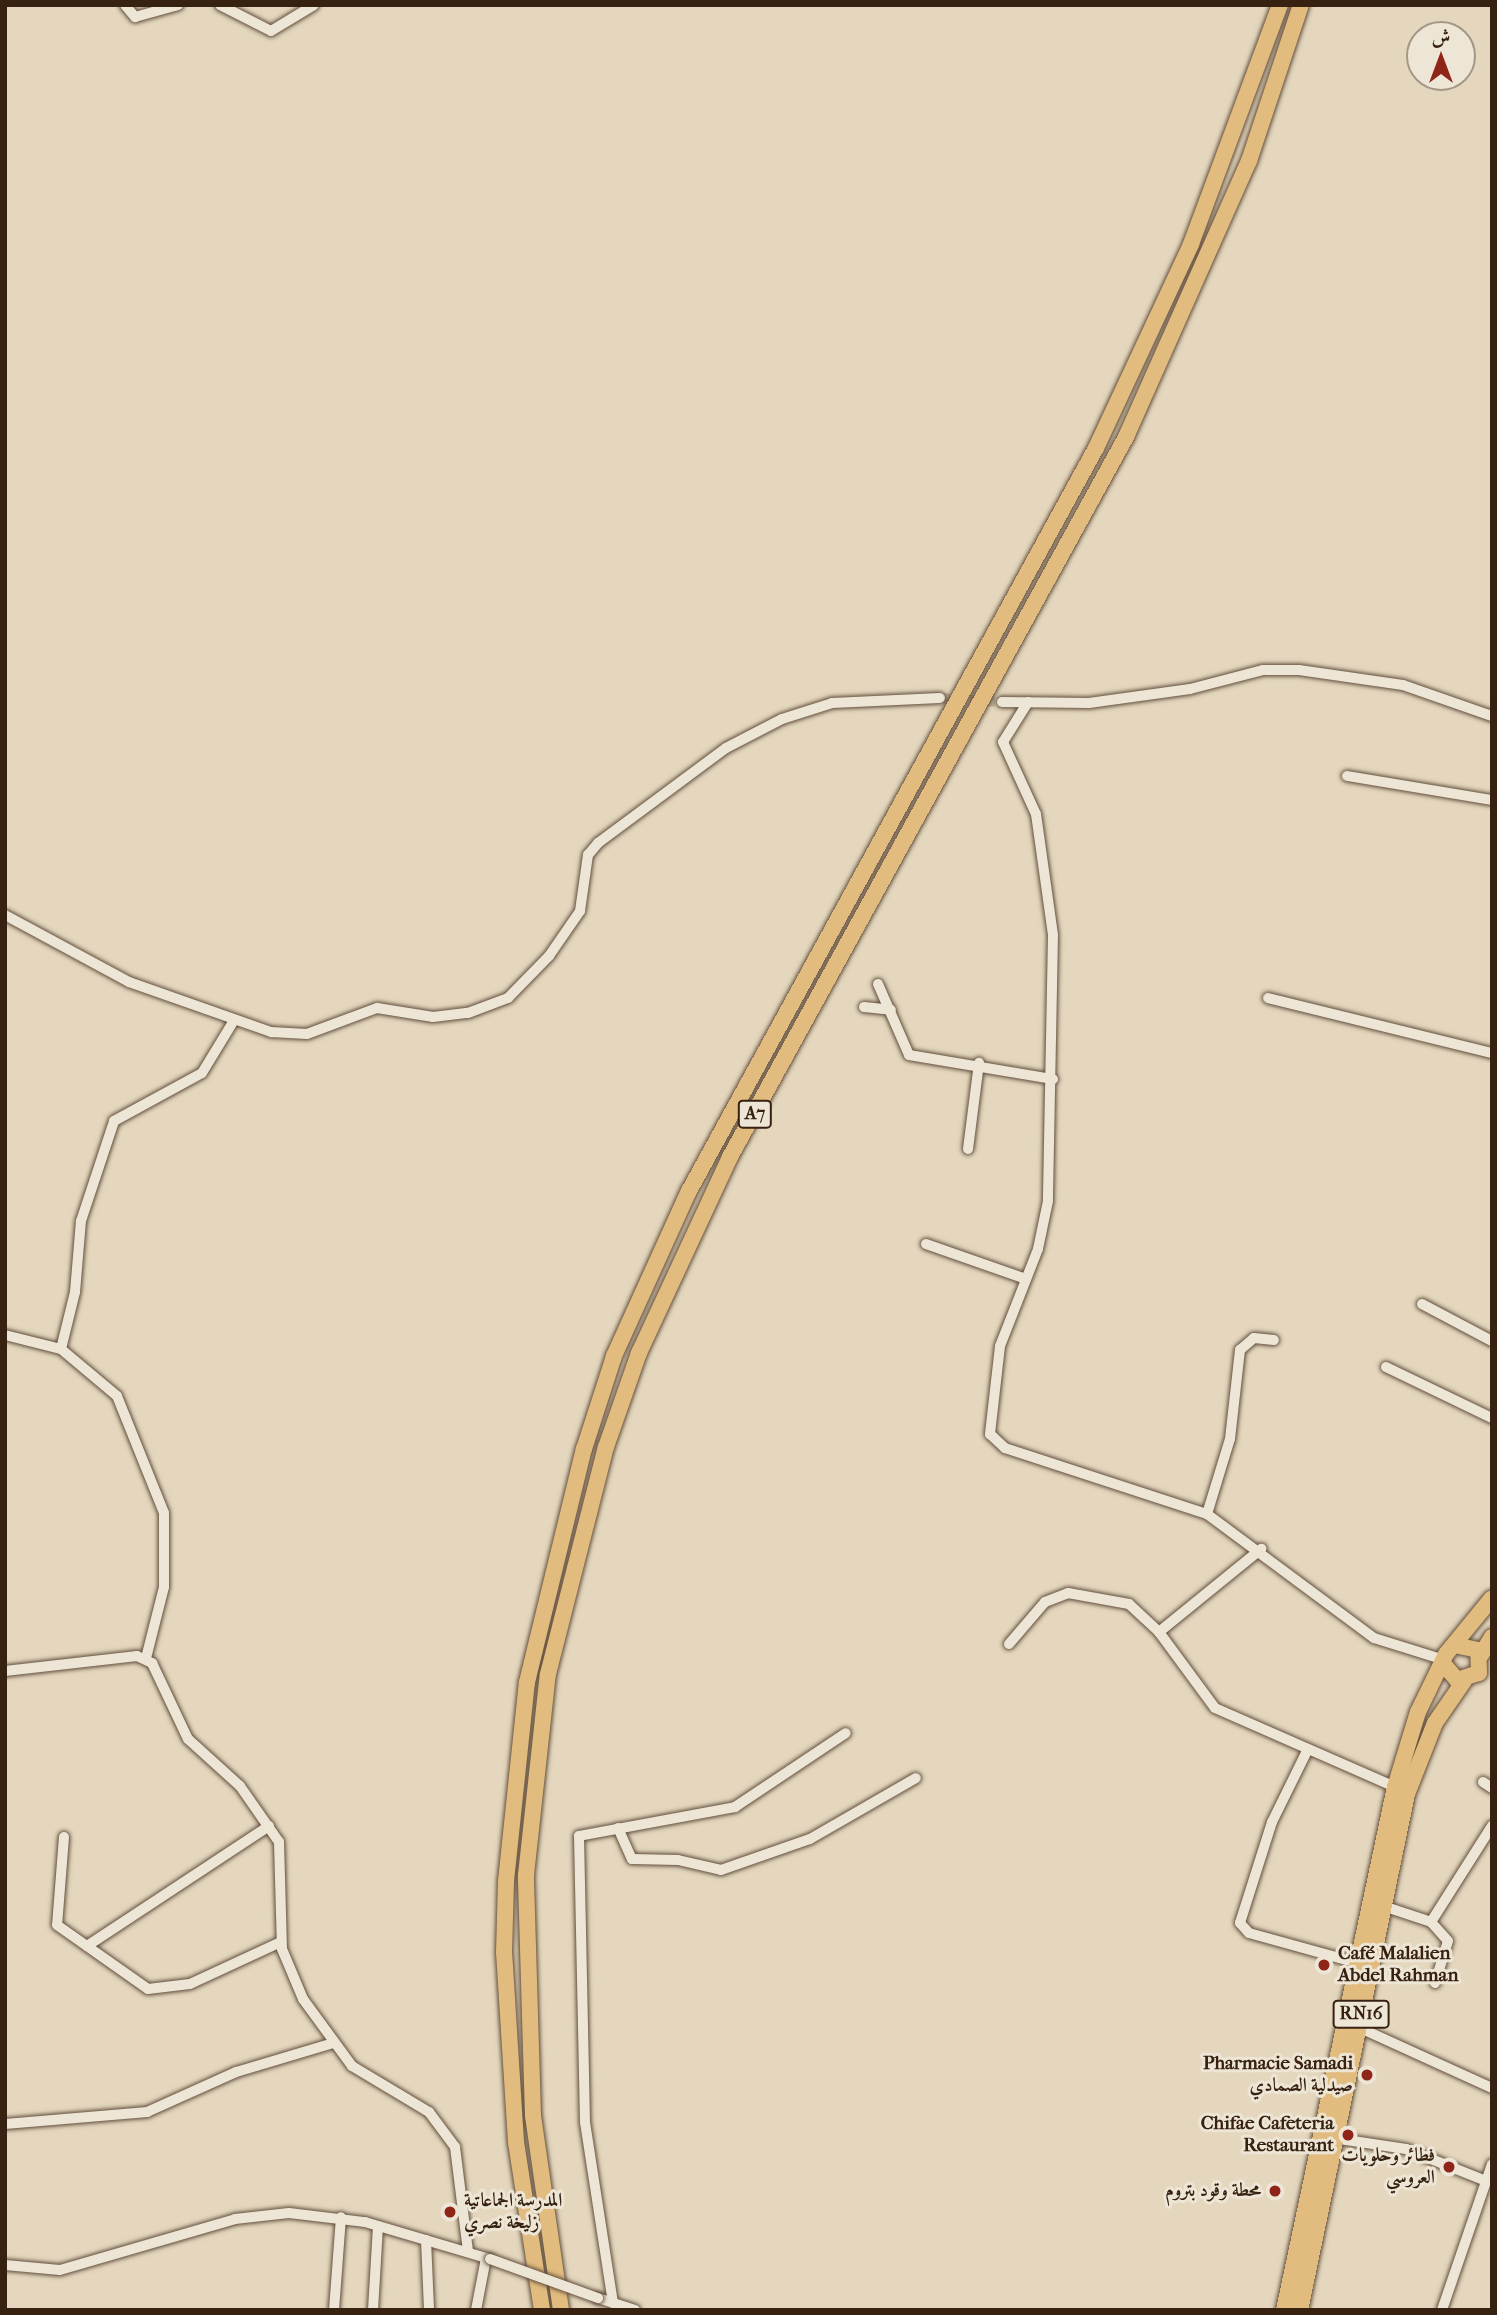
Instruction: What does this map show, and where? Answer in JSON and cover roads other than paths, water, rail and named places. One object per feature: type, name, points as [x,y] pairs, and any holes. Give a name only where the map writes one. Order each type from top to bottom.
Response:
[{"type":"highway","name":"A7","points":[[542,2310],[516,2142],[504,1952],[506,1881],[527,1682],[588,1436],[614,1356],[689,1191],[1096,448],[1191,244],[1280,5]]},
{"type":"highway","name":"A7","points":[[561,2310],[533,2116],[526,1875],[548,1674],[606,1447],[639,1353],[730,1157],[1126,437],[1239,185],[1301,5]]},
{"type":"highway","name":"RN16","points":[[1284,2310],[1395,1787],[1419,1712],[1444,1663],[1492,1598]]},
{"type":"highway","name":"RN16","points":[[1300,2310],[1333,2138],[1414,1769],[1464,1681],[1479,1672],[1481,1655],[1492,1637]]},
{"type":"highway","points":[[1455,1645],[1467,1644],[1481,1655]]},
{"type":"highway","points":[[1444,1663],[1464,1681]]},
{"type":"street","points":[[125,5],[135,17],[178,5]]},
{"type":"street","points":[[220,5],[271,31],[314,5]]},
{"type":"street","points":[[1002,702],[1132,699],[1263,670],[1299,670],[1402,685],[1492,716]]},
{"type":"street","points":[[5,915],[129,982],[233,1022],[307,1034],[377,1008],[449,1016],[508,998],[549,956],[580,911],[588,855],[715,755],[782,719],[832,703],[940,698]]},
{"type":"street","points":[[1028,702],[1003,742],[1036,814],[1049,897],[1056,970],[1053,1079],[1045,1227],[1023,1279],[1000,1346],[989,1415],[996,1442],[1207,1514],[1261,1549],[1374,1638],[1444,1663]]},
{"type":"street","points":[[1348,776],[1492,800]]},
{"type":"street","points":[[878,984],[909,1055],[979,1063],[1053,1079]]},
{"type":"street","points":[[1268,998],[1492,1053]]},
{"type":"street","points":[[864,1007],[891,1010]]},
{"type":"street","points":[[61,1349],[75,1292],[81,1221],[114,1121],[202,1073],[233,1022]]},
{"type":"street","points":[[968,1150],[979,1063]]},
{"type":"street","points":[[926,1244],[1023,1279]]},
{"type":"street","points":[[1422,1304],[1492,1341]]},
{"type":"street","points":[[5,1335],[61,1349],[117,1396],[164,1513],[164,1587],[146,1658],[188,1739],[240,1786],[269,1826],[284,1856],[281,1942],[303,1999],[352,2066],[429,2112],[456,2147],[468,2252]]},
{"type":"street","points":[[1207,1514],[1230,1439],[1240,1350],[1254,1338],[1274,1340]]},
{"type":"street","points":[[1386,1367],[1492,1418]]},
{"type":"street","points":[[1159,1632],[1261,1549]]},
{"type":"street","points":[[1009,1644],[1045,1602],[1068,1593],[1129,1604],[1159,1632],[1204,1701],[1307,1753],[1395,1787]]},
{"type":"street","points":[[5,1671],[66,1660],[146,1658]]},
{"type":"street","points":[[613,2304],[585,2122],[577,1849],[582,1833],[735,1807],[846,1733]]},
{"type":"street","points":[[1307,1753],[1272,1822],[1240,1923],[1248,1933],[1357,1963]]},
{"type":"street","points":[[618,1828],[632,1859],[678,1860],[721,1870],[810,1839],[916,1778]]},
{"type":"street","points":[[87,1946],[269,1826]]},
{"type":"street","points":[[1431,1922],[1492,1826]]},
{"type":"street","points":[[64,1837],[56,1922],[148,1989],[164,1991],[281,1942]]},
{"type":"street","points":[[1383,1906],[1431,1922],[1448,1941],[1435,1983]]},
{"type":"street","points":[[1358,2027],[1492,2088]]},
{"type":"street","points":[[5,2124],[147,2112],[245,2069],[333,2043]]},
{"type":"street","points":[[1333,2138],[1406,2149],[1486,2181]]},
{"type":"street","points":[[1442,2310],[1492,2164]]},
{"type":"street","points":[[5,2265],[60,2270],[234,2219],[289,2213],[341,2217],[378,2226],[488,2258],[635,2310]]},
{"type":"street","points":[[334,2310],[341,2217]]},
{"type":"street","points":[[373,2310],[378,2226]]},
{"type":"street","points":[[426,2240],[429,2310]]},
{"type":"street","points":[[476,2310],[488,2258]]},
{"type":"tunnel","points":[[940,698],[1002,702]]},
{"type":"place","name":"Café Malalien Abdel Rahman","points":[[1324,1965]]},
{"type":"place","name":"Pharmacie Samadi صيدلية الصمادي","points":[[1367,2075]]},
{"type":"place","name":"Chifae Cafeteria Restaurant","points":[[1348,2135]]},
{"type":"place","name":"فطائر وحلويات العروسي","points":[[1449,2167]]},
{"type":"place","name":"محطة وقود بتروم","points":[[1275,2191]]},
{"type":"place","name":"المدرسة الجماعاتية زليخة نصري","points":[[450,2212]]}]
